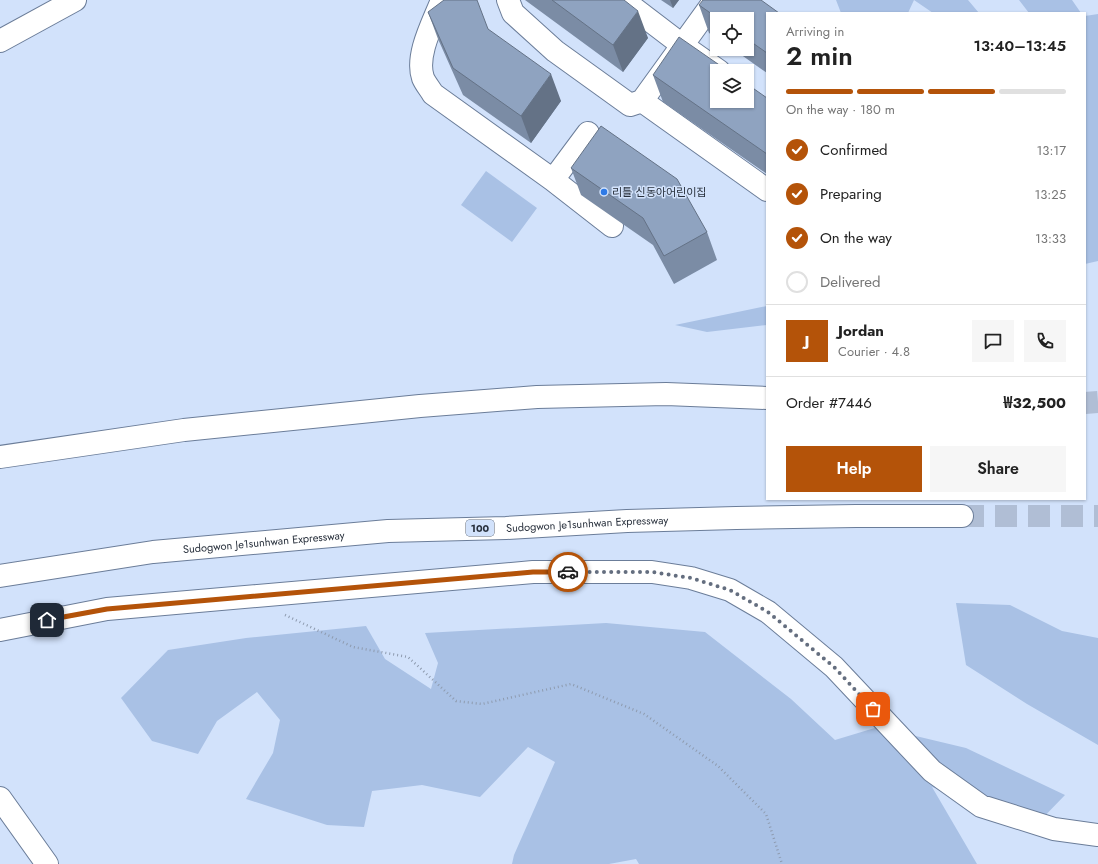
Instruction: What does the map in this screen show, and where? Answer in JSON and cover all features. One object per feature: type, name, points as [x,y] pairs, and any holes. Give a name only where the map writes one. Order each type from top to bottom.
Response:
[{"type":"main road","points":[[0,41],[74,0]]},
{"type":"main road","points":[[442,0],[428,35],[421,61],[423,77],[433,94],[553,180],[612,226]]},
{"type":"main road","points":[[508,0],[513,13],[555,51],[630,105],[642,101],[715,0]]},
{"type":"main road","points":[[623,0],[710,65]]},
{"type":"main road","points":[[642,101],[766,189]]},
{"type":"main road","points":[[553,180],[588,133]]},
{"type":"main road","points":[[0,457],[184,430],[420,406],[545,397],[666,394],[766,398]]},
{"type":"main road","name":"Sudogwon Je1sunhwan Expressway","points":[[0,576],[153,552],[388,531],[506,528],[627,521],[736,518],[962,516]]},
{"type":"main road","points":[[0,630],[107,609],[533,572],[652,572],[691,578],[730,590],[768,612],[834,667],[932,771],[981,806],[1054,829],[1098,835]]},
{"type":"main road","points":[[0,798],[46,864]]},
{"type":"path","points":[[282,614],[353,647],[408,657],[456,701],[482,704],[571,684],[644,714],[718,766],[766,814],[782,864]]},
{"type":"shaded area","points":[[836,0],[914,0],[908,12],[841,12]]},
{"type":"shaded area","points":[[914,0],[968,0],[978,12],[932,12]]},
{"type":"shaded area","points":[[1019,0],[1072,0],[1080,12],[1028,12]]},
{"type":"shaded area","points":[[1098,14],[1098,261],[1086,264],[1086,16]]},
{"type":"shaded area","points":[[486,171],[537,208],[512,242],[461,205]]},
{"type":"shaded area","points":[[766,306],[766,325],[707,332],[675,325]]},
{"type":"shaded area","points":[[956,603],[1010,605],[1062,631],[1098,638],[1098,745],[1027,704],[966,665]]},
{"type":"shaded area","points":[[606,623],[705,632],[791,699],[835,740],[878,727],[966,748],[1065,795],[1035,826],[932,787],[977,864],[639,864],[636,859],[609,864],[512,864],[514,855],[555,762],[528,747],[480,797],[422,785],[372,791],[364,827],[327,825],[246,799],[273,753],[280,720],[257,692],[217,721],[198,754],[152,741],[121,698],[168,650],[246,638],[366,626],[385,659],[431,689],[438,663],[425,633]]},
{"type":"building","points":[[444,0],[477,0],[488,29],[551,74],[521,116],[453,68],[428,12]]},
{"type":"building","points":[[552,0],[624,0],[638,11],[613,45]]},
{"type":"building","points":[[703,0],[761,0],[778,12],[766,12],[766,52],[754,44],[754,12],[710,13],[699,5]]},
{"type":"building","points":[[679,37],[718,64],[710,64],[710,108],[754,108],[754,89],[766,97],[766,153],[653,75]]},
{"type":"building","points":[[601,126],[677,179],[707,232],[664,256],[643,218],[571,168]]},
{"type":"tunnel","points":[[1086,403],[1098,402]]},
{"type":"tunnel","points":[[962,516],[1098,516]]},
{"type":"way so far","points":[[568,572],[652,572],[691,578],[730,590],[768,612],[834,667],[873,709]]},
{"type":"place","name":"리틀 신동아어린이집","points":[[604,192]]},
{"type":"route","points":[[47,620],[107,609],[533,572],[568,572]]}]
